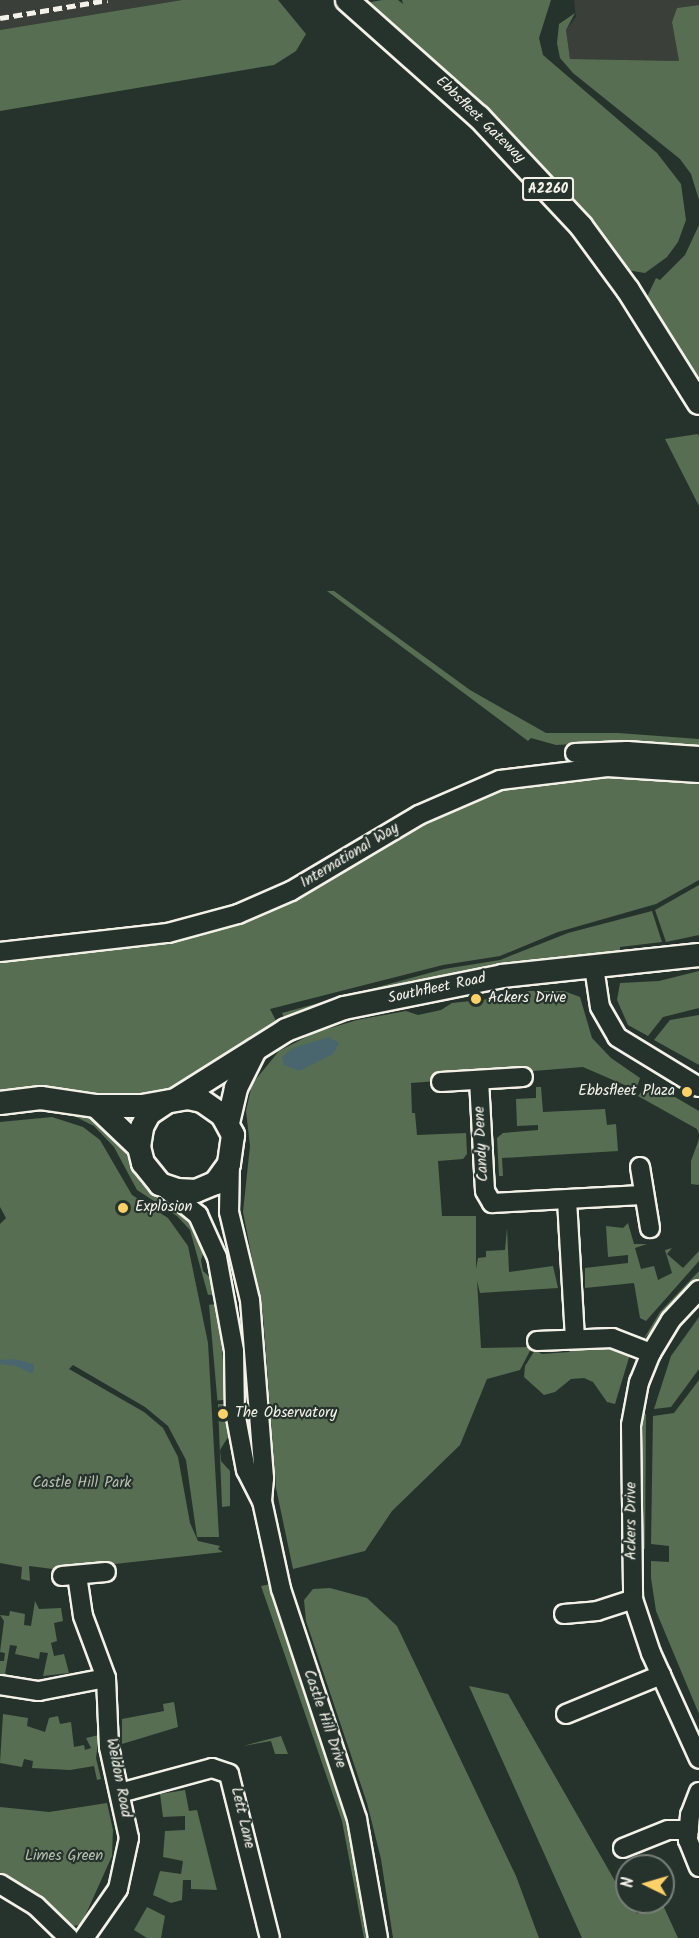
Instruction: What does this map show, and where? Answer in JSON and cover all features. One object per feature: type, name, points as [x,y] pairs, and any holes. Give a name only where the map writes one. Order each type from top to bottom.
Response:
[{"type":"main road","name":"Ebbsfleet Gateway","points":[[353,4],[479,117],[581,226],[635,300],[699,403]]},
{"type":"main road","name":"Southfleet Road","points":[[171,1101],[286,1029],[344,1008],[502,976],[699,955]]},
{"type":"main road","name":"Southfleet Road","points":[[228,1123],[236,1088],[256,1049]]},
{"type":"main road","points":[[0,1103],[49,1098],[96,1107],[171,1101],[202,1101],[228,1123],[233,1140],[230,1161],[219,1180],[201,1190],[184,1191],[160,1184],[143,1163],[139,1147],[149,1114],[171,1101]]},
{"type":"main road","points":[[96,1107],[139,1147]]},
{"type":"street","points":[[575,753],[635,751],[699,756]]},
{"type":"street","name":"International Way","points":[[0,952],[168,933],[238,914],[291,891],[419,815],[500,780],[607,767],[699,773]]},
{"type":"street","points":[[594,967],[600,1007],[617,1037],[699,1087]]},
{"type":"street","points":[[441,1082],[524,1077]]},
{"type":"street","name":"Candy Dene","points":[[479,1080],[488,1199],[498,1205],[642,1195]]},
{"type":"street","name":"Castle Hill Drive","points":[[230,1161],[229,1212],[250,1300],[264,1478],[262,1501]]},
{"type":"street","points":[[640,1167],[642,1195],[650,1228]]},
{"type":"street","name":"Castle Hill Drive","points":[[160,1184],[195,1211],[211,1240],[228,1310],[235,1412],[246,1470],[262,1501],[281,1589],[357,1819],[378,1938]]},
{"type":"street","points":[[567,1200],[575,1340]]},
{"type":"street","name":"Ackers Drive","points":[[699,1290],[671,1320],[651,1353],[632,1409],[633,1599],[661,1675],[699,1759]]},
{"type":"street","points":[[537,1341],[612,1338],[651,1353]]},
{"type":"street","name":"Weldon Road","points":[[84,1938],[108,1906],[123,1874],[129,1838],[109,1747],[106,1678],[70,1575],[106,1572]]},
{"type":"street","points":[[564,1614],[597,1611],[633,1599]]},
{"type":"street","points":[[566,1714],[661,1675]]},
{"type":"street","points":[[0,1685],[42,1690],[106,1678]]},
{"type":"street","name":"Lett Lane","points":[[120,1793],[211,1769],[229,1774],[270,1938]]},
{"type":"street","points":[[699,1792],[690,1815],[688,1840],[699,1867]]},
{"type":"street","points":[[624,1848],[668,1830],[689,1830]]},
{"type":"street","points":[[0,1884],[31,1902],[58,1934]]},
{"type":"shaded area","points":[[0,0],[182,0],[0,30]]},
{"type":"shaded area","points":[[574,0],[699,0],[699,5],[677,8],[672,22],[679,61],[570,59],[566,30],[576,17]]},
{"type":"green space","points":[[182,0],[278,0],[306,34],[296,51],[274,65],[0,111],[0,30]]},
{"type":"green space","points":[[398,0],[403,4],[402,0],[551,0],[539,38],[543,55],[657,153],[681,184],[686,220],[678,242],[667,257],[645,273],[627,270],[366,3]]},
{"type":"green space","points":[[699,5],[699,200],[691,174],[680,159],[573,73],[560,58],[557,43],[559,24],[575,13],[566,30],[570,59],[679,61],[672,22],[677,8]]},
{"type":"green space","points":[[699,225],[699,383],[647,297],[656,278],[660,280],[685,255]]},
{"type":"green space","points":[[698,434],[699,437],[699,506],[665,439]]},
{"type":"green space","points":[[327,591],[334,591],[470,690],[546,733],[618,733],[699,739],[699,747],[632,741],[556,745],[531,738],[528,741]]},
{"type":"green space","points":[[573,774],[699,778],[699,880],[656,904],[558,932],[500,956],[443,965],[270,1009],[278,1025],[188,1084],[145,1098],[0,1095],[0,961],[165,942],[226,927],[243,921],[423,822],[498,790]]},
{"type":"green space","points":[[699,885],[699,935],[666,942],[655,910]]},
{"type":"green space","points":[[652,911],[662,942],[620,947],[620,954],[285,1020],[282,1013],[444,969],[500,960],[568,933]]},
{"type":"green space","points":[[699,971],[699,1008],[663,1017],[648,1036],[628,1025],[617,1000],[620,983],[659,981]]},
{"type":"green space","points":[[529,991],[564,991],[580,997],[592,1038],[611,1058],[640,1078],[636,1090],[583,1067],[508,1073],[502,1067],[448,1071],[437,1081],[411,1083],[412,1113],[415,1113],[417,1135],[466,1133],[467,1154],[463,1159],[438,1161],[442,1216],[476,1216],[476,1269],[478,1258],[486,1257],[486,1251],[505,1250],[507,1228],[509,1272],[553,1266],[558,1288],[480,1293],[477,1281],[481,1348],[532,1347],[520,1370],[487,1379],[460,1445],[392,1511],[365,1551],[293,1569],[276,1488],[263,1315],[243,1212],[250,1146],[246,1111],[252,1084],[279,1051],[314,1033],[357,1020],[406,1011],[418,1015],[441,1010],[452,1003],[508,997]]},
{"type":"green space","points":[[699,1015],[699,1065],[654,1040],[670,1020]]},
{"type":"green space","points":[[649,1082],[699,1111],[699,1134],[697,1129],[638,1096]]},
{"type":"green space","points":[[536,1087],[541,1087],[543,1112],[605,1109],[607,1125],[616,1124],[618,1151],[502,1158],[503,1176],[499,1176],[497,1138],[503,1133],[538,1130],[538,1125],[517,1126],[516,1099],[536,1098]]},
{"type":"green space","points":[[43,1107],[68,1113],[46,1110],[0,1114]]},
{"type":"green space","points":[[68,1113],[97,1120],[122,1146],[141,1183],[188,1214],[206,1245],[201,1260],[203,1271],[214,1281],[217,1294],[208,1295],[190,1230],[177,1216],[137,1190],[114,1147],[94,1126]]},
{"type":"green space","name":"Castle Hill Park","points":[[52,1117],[83,1127],[100,1140],[132,1195],[168,1218],[188,1246],[208,1343],[219,1537],[197,1537],[186,1460],[168,1426],[145,1407],[73,1365],[69,1369],[144,1412],[163,1428],[178,1457],[190,1523],[198,1541],[220,1546],[218,1549],[223,1552],[61,1570],[29,1566],[30,1581],[21,1579],[22,1567],[0,1563],[0,1224],[6,1218],[0,1207],[0,1122]]},
{"type":"green space","points":[[699,1139],[699,1185],[691,1184],[691,1161]]},
{"type":"green space","points":[[628,1223],[634,1244],[647,1244],[635,1248],[641,1269],[654,1266],[658,1280],[672,1273],[665,1250],[672,1248],[667,1254],[683,1268],[699,1251],[699,1261],[646,1321],[640,1318],[634,1283],[585,1288],[585,1268],[628,1263],[628,1255],[608,1257],[606,1226],[623,1228]]},
{"type":"green space","points":[[699,1271],[699,1279],[643,1340],[660,1312]]},
{"type":"green space","points":[[218,1304],[226,1400],[217,1400],[209,1305]]},
{"type":"green space","points":[[699,1317],[699,1369],[671,1407],[654,1409],[671,1356]]},
{"type":"green space","points":[[605,1345],[631,1351],[615,1404],[607,1402],[593,1382],[584,1378],[571,1379],[555,1392],[544,1395],[524,1377],[525,1366],[535,1350],[542,1354],[569,1352],[573,1347]]},
{"type":"green space","points":[[699,1380],[699,1714],[656,1611],[651,1561],[669,1562],[669,1546],[651,1544],[653,1416],[674,1413]]},
{"type":"green space","points":[[218,1404],[227,1404],[228,1437],[220,1450],[221,1461],[230,1471],[230,1506],[222,1507]]},
{"type":"green space","points":[[634,1413],[646,1414],[645,1549],[639,1547]]},
{"type":"green space","points":[[271,1584],[352,1834],[370,1938],[364,1938],[342,1821],[261,1586]]},
{"type":"green space","points":[[330,1588],[367,1598],[397,1626],[516,1876],[539,1938],[393,1938],[381,1859],[367,1803],[306,1621],[304,1600],[313,1589]]},
{"type":"green space","points":[[35,1601],[39,1609],[61,1608],[63,1621],[54,1623],[57,1641],[51,1643],[54,1656],[64,1654],[69,1673],[43,1676],[48,1653],[40,1652],[39,1659],[15,1654],[17,1646],[10,1645],[5,1674],[0,1676],[0,1661],[4,1661],[5,1653],[0,1652],[4,1621],[0,1615],[9,1616],[10,1611],[25,1614],[24,1625],[31,1626]]},
{"type":"green space","points":[[469,1686],[508,1694],[615,1881],[615,1914],[667,1914],[678,1938],[582,1938]]},
{"type":"green space","points":[[174,1702],[178,1727],[122,1744],[122,1719],[164,1711],[163,1704]]},
{"type":"green space","points":[[3,1714],[28,1718],[27,1726],[45,1732],[49,1718],[58,1716],[60,1724],[71,1722],[74,1747],[84,1745],[85,1750],[91,1748],[86,1738],[99,1735],[96,1758],[101,1779],[97,1780],[94,1766],[70,1770],[32,1768],[33,1761],[24,1759],[22,1767],[0,1763]]},
{"type":"green space","points":[[281,1736],[288,1754],[275,1754],[271,1741],[243,1746]]},
{"type":"green space","points":[[185,1790],[189,1811],[197,1810],[217,1890],[191,1889],[191,1880],[183,1880],[182,1900],[171,1903],[153,1895],[160,1871],[181,1874],[183,1861],[163,1857],[165,1831],[185,1830],[185,1816],[163,1817],[160,1794]]},
{"type":"green space","name":"Limes Green","points":[[107,1803],[113,1830],[112,1856],[81,1925],[72,1926],[39,1895],[33,1896],[0,1878],[0,1807],[49,1812]]},
{"type":"green space","points":[[147,1907],[165,1916],[161,1938],[147,1938],[134,1930]]},
{"type":"water","points":[[329,1037],[339,1043],[333,1054],[299,1071],[284,1065],[282,1057],[293,1048]]},
{"type":"water","points":[[14,1359],[34,1364],[33,1374],[16,1366],[0,1364],[0,1360]]},
{"type":"railway","points":[[0,18],[108,0]]},
{"type":"place","name":"Ackers Drive","points":[[476,999]]},
{"type":"place","name":"Ebbsfleet Plaza","points":[[687,1092]]},
{"type":"place","name":"Explosion","points":[[123,1208]]},
{"type":"place","name":"The Observatory","points":[[223,1414]]}]
